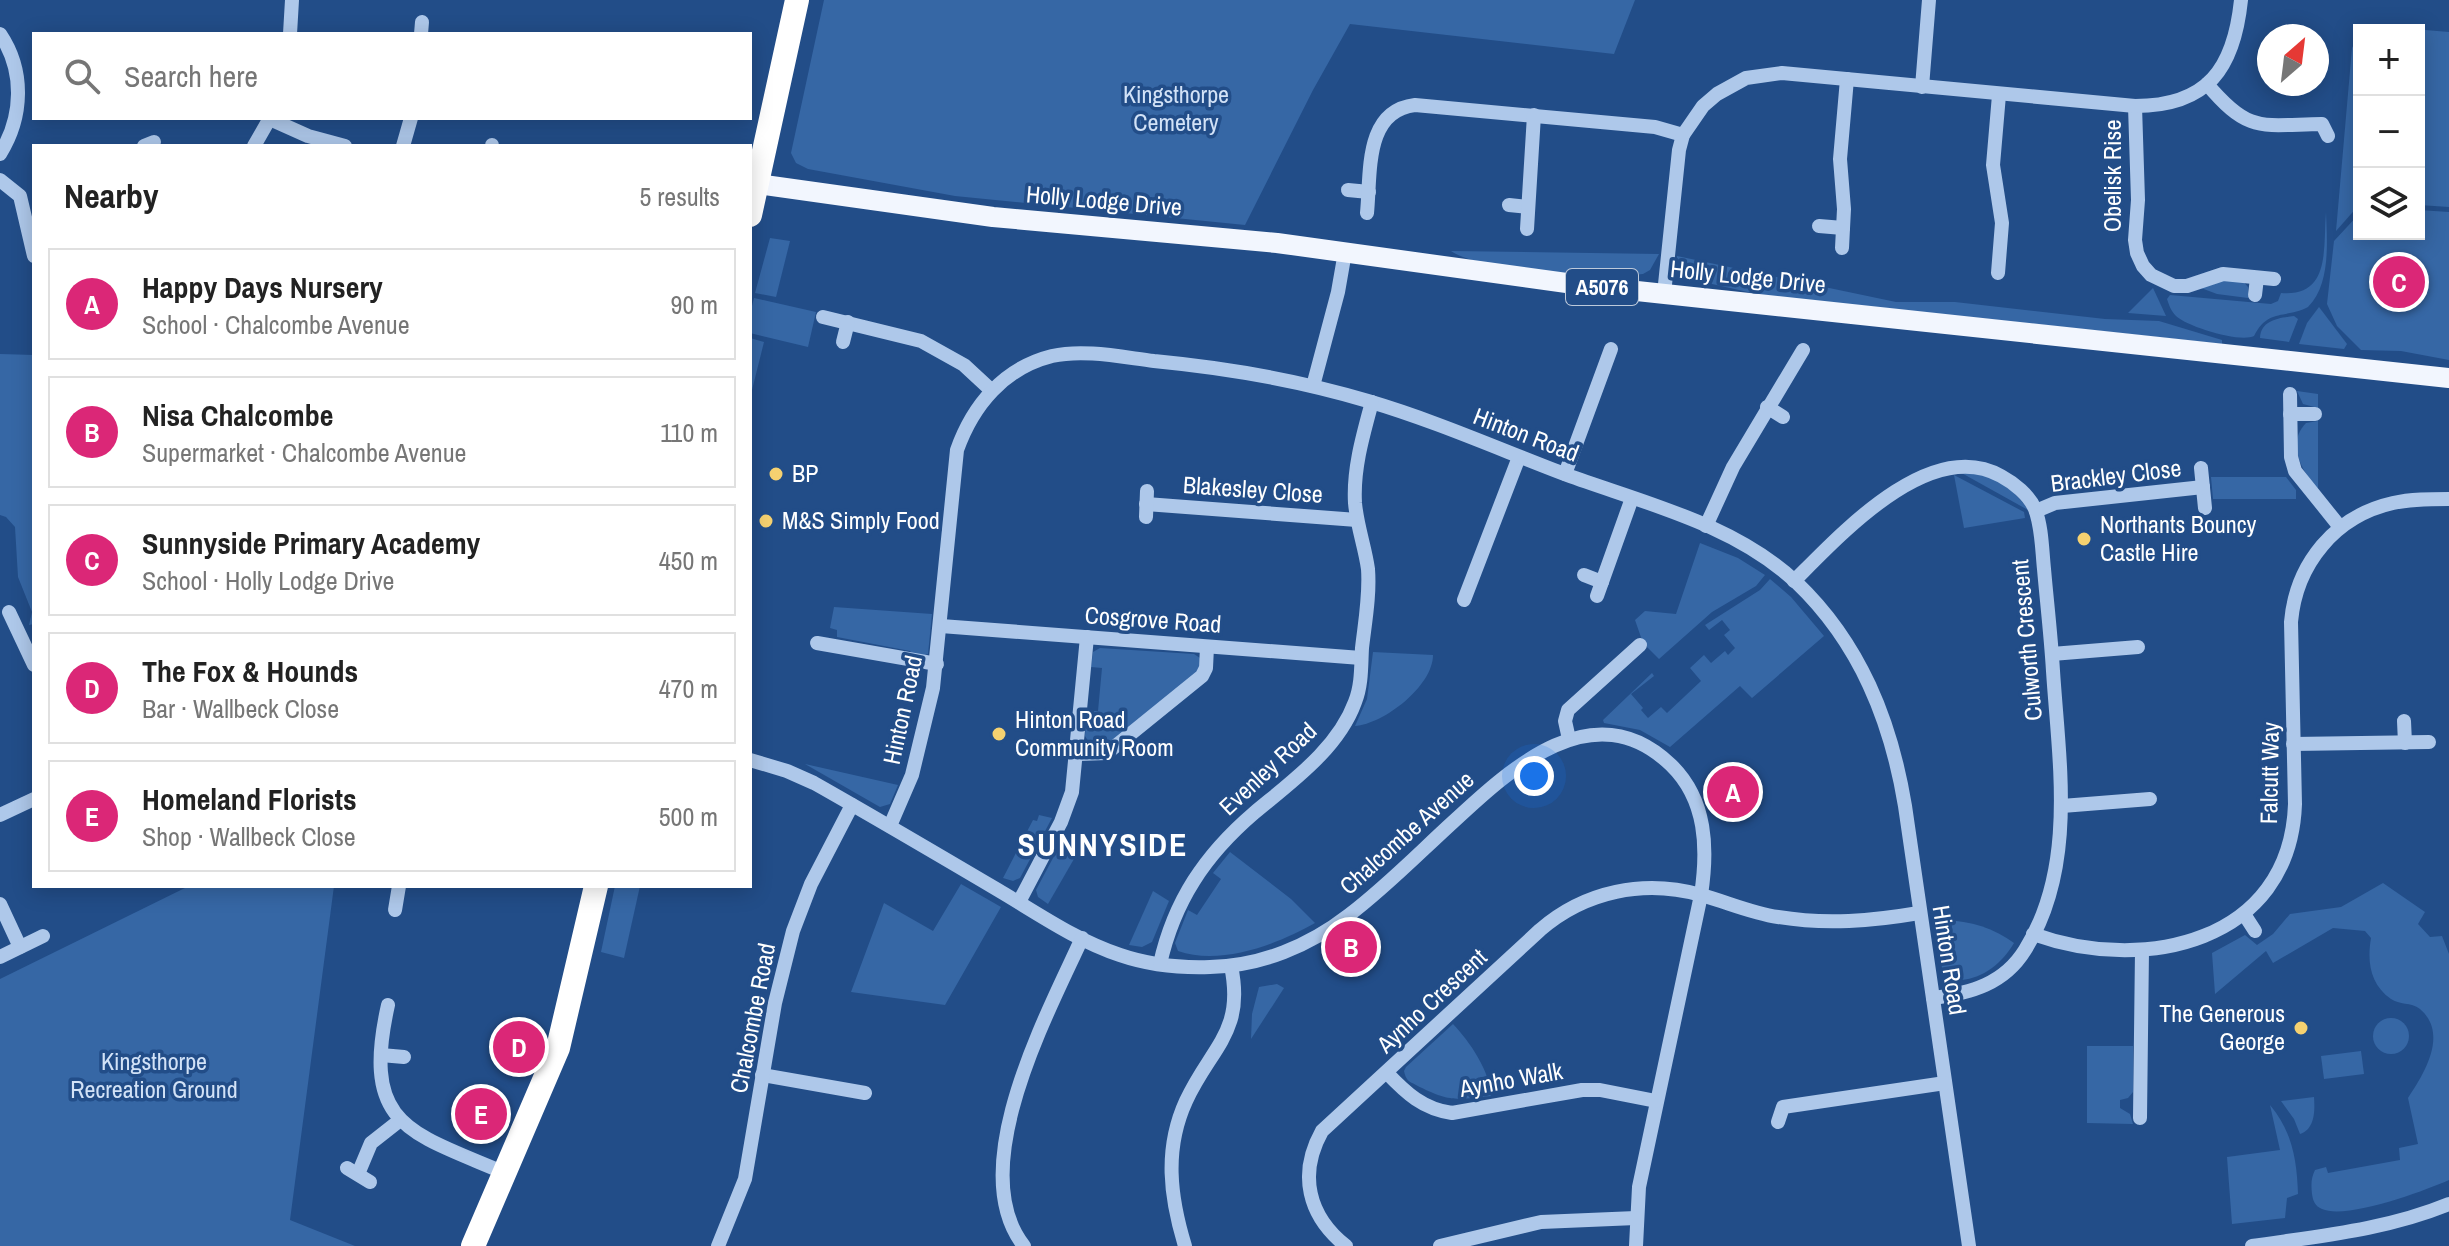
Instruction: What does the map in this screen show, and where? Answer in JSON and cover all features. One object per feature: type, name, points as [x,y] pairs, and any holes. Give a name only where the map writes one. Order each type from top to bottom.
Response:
[{"type":"highway","points":[[752,206],[797,0]]},
{"type":"highway","points":[[473,1246],[558,1048],[596,888]]},
{"type":"main road","name":"Holly Lodge Drive","points":[[757,184],[993,217],[1248,240],[1504,276],[2449,378]]},
{"type":"street","points":[[290,32],[292,0]]},
{"type":"street","points":[[1922,87],[1929,0]]},
{"type":"street","name":"Obelisk Rise","points":[[1664,294],[1683,135],[1703,106],[1717,94],[1746,78],[1782,73],[1999,95],[2135,106],[2166,105],[2191,95],[2207,84],[2224,65],[2232,49],[2241,0]]},
{"type":"street","points":[[0,34],[15,64],[19,101],[10,135],[0,154]]},
{"type":"street","points":[[1842,248],[1840,159],[1847,79]]},
{"type":"street","points":[[2207,84],[2231,110],[2252,123],[2326,125]]},
{"type":"street","points":[[1994,264],[2002,223],[1993,165],[1999,95]]},
{"type":"street","points":[[1367,213],[1376,134],[1380,125],[1395,110],[1415,105],[1655,127],[1683,135]]},
{"type":"street","name":"Obelisk Rise","points":[[2135,106],[2138,200],[2135,240],[2143,266],[2151,275],[2174,286],[2187,286],[2223,274],[2274,279]]},
{"type":"street","points":[[1527,229],[1534,115]]},
{"type":"street","points":[[255,144],[269,120]]},
{"type":"street","points":[[275,120],[337,144]]},
{"type":"street","points":[[404,144],[410,120]]},
{"type":"street","points":[[0,180],[20,196],[32,247]]},
{"type":"street","points":[[20,196],[32,189]]},
{"type":"street","points":[[1348,190],[1369,192]]},
{"type":"street","points":[[1509,205],[1528,207]]},
{"type":"street","points":[[1819,226],[1843,228]]},
{"type":"street","points":[[1313,386],[1338,292],[1345,252]]},
{"type":"street","points":[[2255,295],[2257,278]]},
{"type":"street","points":[[823,317],[921,341],[964,365],[991,390]]},
{"type":"street","points":[[843,342],[848,322]]},
{"type":"street","points":[[1565,474],[1611,349]]},
{"type":"street","points":[[1706,526],[1733,467],[1803,350]]},
{"type":"street","name":"Hinton Road","points":[[890,826],[916,763],[937,664],[957,450],[972,415],[991,390],[1036,361],[1061,354],[1080,354],[1227,369],[1313,386],[1372,402],[1706,526],[1746,546],[1794,581],[1848,645],[1886,721],[1898,764],[1969,1246]]},
{"type":"street","points":[[2290,394],[2291,457],[2295,471],[2340,527]]},
{"type":"street","name":"Evenley Road","points":[[1160,964],[1178,904],[1212,856],[1242,824],[1308,767],[1342,727],[1357,696],[1368,579],[1357,520],[1356,470],[1372,402]]},
{"type":"street","points":[[1767,407],[1783,417]]},
{"type":"street","points":[[2290,414],[2315,414]]},
{"type":"street","points":[[1464,600],[1519,457]]},
{"type":"street","points":[[1794,581],[1840,535],[1877,506],[1916,481],[1946,467],[1977,466],[1991,471],[2017,488],[2036,511]]},
{"type":"street","name":"Brackley Close","points":[[2201,468],[2205,508]]},
{"type":"street","name":"Brackley Close","points":[[2036,511],[2055,503],[2203,487]]},
{"type":"street","points":[[1584,575],[1599,589],[1632,498]]},
{"type":"street","name":"Falcutt Way","points":[[2033,934],[2086,949],[2142,950],[2198,937],[2244,914],[2258,903],[2272,884],[2290,842],[2294,816],[2291,634],[2294,599],[2308,564],[2340,527],[2365,512],[2392,503],[2449,499]]},
{"type":"street","name":"Blakesley Close","points":[[1146,504],[1357,520]]},
{"type":"street","name":"Culworth Crescent","points":[[1933,998],[1969,992],[1997,980],[2020,958],[2033,934],[2055,870],[2062,806],[2052,654],[2036,511]]},
{"type":"street","points":[[9,612],[28,635],[32,655]]},
{"type":"street","name":"Cosgrove Road","points":[[941,626],[1361,658]]},
{"type":"street","points":[[1019,902],[1067,808],[1072,792],[1087,637]]},
{"type":"street","points":[[817,643],[937,664]]},
{"type":"street","points":[[1569,739],[1565,721],[1568,710],[1640,645]]},
{"type":"street","points":[[1078,754],[1107,753],[1202,676],[1206,668],[1207,647]]},
{"type":"street","points":[[2052,654],[2138,647]]},
{"type":"street","points":[[2404,721],[2405,743]]},
{"type":"street","name":"Chalcombe Avenue","points":[[752,761],[800,777],[1082,938],[1121,956],[1160,964],[1231,966],[1266,960],[1327,931],[1363,904],[1503,776],[1534,755],[1569,739],[1599,735],[1619,737],[1645,746],[1674,768],[1694,798],[1703,825],[1705,861],[1701,895],[1639,1187],[1636,1246]]},
{"type":"street","points":[[2293,744],[2429,742]]},
{"type":"street","points":[[2062,806],[2150,799]]},
{"type":"street","points":[[0,815],[32,800]]},
{"type":"street","name":"Chalcombe Road","points":[[718,1246],[745,1179],[775,1003],[793,931],[811,884],[852,805]]},
{"type":"street","points":[[395,910],[399,888]]},
{"type":"street","name":"Aynho Crescent","points":[[1346,1246],[1322,1223],[1309,1185],[1310,1163],[1322,1131],[1540,930],[1572,907],[1606,894],[1643,888],[1673,889],[1751,911],[1798,920],[1845,922],[1919,913]]},
{"type":"street","points":[[0,904],[20,947]]},
{"type":"street","points":[[2244,914],[2255,931]]},
{"type":"street","points":[[0,957],[43,936]]},
{"type":"street","points":[[1024,1246],[1011,1226],[1004,1197],[1005,1157],[1013,1106],[1031,1049],[1082,938]]},
{"type":"street","points":[[2135,1109],[2142,950]]},
{"type":"street","points":[[1185,1246],[1171,1193],[1170,1167],[1174,1138],[1190,1092],[1231,1025],[1236,998],[1231,966]]},
{"type":"street","points":[[388,1005],[381,1055],[383,1090],[393,1113],[399,1121],[431,1141],[505,1173]]},
{"type":"street","points":[[381,1055],[404,1057]]},
{"type":"street","name":"Aynho Walk","points":[[1387,1073],[1413,1098],[1433,1109],[1452,1113],[1582,1090],[1600,1090],[1656,1101]]},
{"type":"street","points":[[762,1075],[865,1094]]},
{"type":"street","points":[[1778,1122],[1783,1107],[1945,1083]]},
{"type":"street","points":[[358,1174],[371,1143],[399,1121]]},
{"type":"street","points":[[2252,1246],[2376,1228],[2449,1204]]},
{"type":"street","points":[[1440,1246],[1541,1222],[1636,1218]]},
{"type":"green space","name":"Kingsthorpe Cemetery","points":[[824,0],[1635,0],[1614,54],[1350,24],[1245,225],[955,196],[808,169],[796,163],[791,153]]},
{"type":"green space","points":[[2425,30],[2449,32],[2449,207],[2425,205]]},
{"type":"green space","points":[[2352,48],[2353,212],[2336,231]]},
{"type":"green space","points":[[2425,210],[2449,212],[2449,360],[2401,351],[2361,350],[2337,326],[2327,304],[2334,241],[2353,220],[2353,240],[2425,240]]},
{"type":"green space","points":[[2326,212],[2324,275],[2321,287],[2308,307],[2265,321],[2254,336],[2247,338],[2202,329],[2173,312],[2167,299],[2170,295],[2271,304],[2278,301],[2281,293],[2309,287],[2316,279],[2324,255]]},
{"type":"green space","points":[[770,238],[790,241],[776,297],[755,293]]},
{"type":"green space","points":[[1451,251],[1659,254],[1650,270],[1643,274],[1601,275],[1543,272],[1487,264]]},
{"type":"green space","points":[[1677,256],[1896,302],[1955,302],[2105,319],[2159,321],[2222,340],[2222,344],[1761,295],[1690,279],[1680,270]]},
{"type":"green space","points":[[2220,280],[2242,280],[2248,287],[2248,298],[2217,294],[2201,288]]},
{"type":"green space","points":[[2153,288],[2166,316],[2128,313]]},
{"type":"green space","points":[[754,298],[816,312],[808,347],[752,333]]},
{"type":"green space","points":[[2319,307],[2347,344],[2344,349],[2299,344],[2307,323]]},
{"type":"green space","points":[[2294,316],[2298,319],[2289,342],[2260,338],[2267,324]]},
{"type":"green space","points":[[752,339],[764,342],[752,390]]},
{"type":"green space","points":[[0,354],[32,355],[32,612],[18,577],[15,527],[0,515]]},
{"type":"green space","points":[[2297,391],[2318,394],[2318,408],[2303,404]]},
{"type":"green space","points":[[2318,421],[2318,491],[2298,458],[2297,440],[2306,423]]},
{"type":"green space","points":[[1958,471],[1978,473],[2007,487],[2028,510]]},
{"type":"green space","points":[[1954,475],[2024,512],[2025,518],[1964,528]]},
{"type":"green space","points":[[2211,477],[2286,477],[2296,490],[2296,499],[2213,499]]},
{"type":"green space","points":[[1700,543],[1738,558],[1765,575],[1756,586],[1712,612],[1659,659],[1643,643],[1635,620],[1645,611],[1676,614]]},
{"type":"green space","points":[[1770,579],[1791,597],[1824,636],[1752,698],[1740,686],[1670,747],[1640,730],[1604,723],[1603,720],[1652,673],[1654,676],[1631,694],[1648,718],[1661,707],[1667,713],[1701,681],[1690,668],[1704,655],[1711,663],[1725,651],[1728,655],[1735,648],[1724,635],[1730,630],[1722,620],[1709,630],[1705,625],[1760,590]]},
{"type":"green space","points":[[834,607],[932,614],[928,654],[916,657],[910,651],[837,637],[837,630],[830,628]]},
{"type":"green space","points":[[1100,648],[1194,654],[1200,658],[1199,671],[1106,745],[1093,749],[1085,736],[1087,711],[1098,711],[1102,668],[1091,667],[1093,652]]},
{"type":"green space","points":[[1373,652],[1433,655],[1431,667],[1416,691],[1392,711],[1367,724],[1355,726],[1367,699]]},
{"type":"green space","points":[[805,764],[898,785],[890,804],[880,807]]},
{"type":"green space","points":[[1039,815],[1052,818],[1020,878],[1013,881],[1003,878],[1033,820],[1037,821]]},
{"type":"green space","points":[[1061,843],[1078,852],[1048,904],[1038,897],[1036,890]]},
{"type":"green space","points":[[1230,852],[1291,899],[1315,923],[1267,945],[1230,954],[1212,956],[1178,951],[1175,943],[1188,910],[1197,915],[1221,879],[1213,873]]},
{"type":"green space","points":[[2383,883],[2425,912],[2418,924],[2430,937],[2442,936],[2449,954],[2449,1180],[2385,1203],[2333,1211],[2320,1208],[2314,1201],[2311,1185],[2315,1170],[2326,1167],[2328,1173],[2400,1160],[2399,1148],[2418,1144],[2408,1098],[2431,1054],[2433,1030],[2428,1019],[2420,1009],[2394,1001],[2378,987],[2370,964],[2371,938],[2365,931],[2333,928],[2273,963],[2266,951],[2215,994],[2212,953],[2245,935],[2257,945],[2273,934],[2290,914],[2341,907]]},
{"type":"green space","points":[[961,884],[1001,907],[945,1005],[851,992],[884,903],[933,931]]},
{"type":"green space","name":"Kingsthorpe Recreation Ground","points":[[185,888],[334,888],[290,1220],[355,1246],[0,1246],[0,979]]},
{"type":"green space","points":[[615,888],[640,888],[624,958],[601,952]]},
{"type":"green space","points":[[1153,891],[1169,901],[1152,942],[1142,947],[1129,945]]},
{"type":"green space","points":[[1934,921],[1976,924],[2014,943],[1992,968],[1961,980],[1942,968]]},
{"type":"green space","points":[[1277,984],[1284,988],[1251,1039],[1252,1014],[1259,987]]},
{"type":"green space","points":[[2391,1018],[2404,1023],[2409,1036],[2404,1049],[2391,1054],[2378,1049],[2373,1036],[2378,1023]]},
{"type":"green space","points":[[1453,1024],[1478,1057],[1491,1096],[1445,1097],[1427,1091],[1407,1078],[1406,1067]]},
{"type":"green space","points":[[2087,1046],[2133,1046],[2133,1092],[2128,1098],[2120,1100],[2120,1108],[2130,1114],[2133,1124],[2087,1123]]},
{"type":"green space","points":[[2361,1051],[2364,1074],[2324,1079],[2321,1056]]},
{"type":"green space","points":[[2314,1097],[2311,1124],[2300,1134],[2281,1101]]},
{"type":"green space","points":[[2270,1105],[2284,1125],[2292,1146],[2298,1194],[2287,1198],[2285,1218],[2232,1224],[2227,1157],[2280,1150]]},
{"type":"place","name":"Sunnyside Primary Academy","points":[[2399,282]]},
{"type":"place","name":"BP","points":[[776,474]]},
{"type":"place","name":"M&S Simply Food","points":[[766,521]]},
{"type":"place","name":"Northants Bouncy Castle Hire","points":[[2084,539]]},
{"type":"place","name":"Hinton Road Community Room","points":[[999,734]]},
{"type":"place","name":"Happy Days Nursery","points":[[1733,792]]},
{"type":"place","name":"Nisa Chalcombe","points":[[1351,947]]},
{"type":"place","name":"The Generous George","points":[[2301,1028]]},
{"type":"place","name":"The Fox & Hounds","points":[[519,1047]]},
{"type":"place","name":"Homeland Florists","points":[[481,1114]]},
{"type":"district","name":"SUNNYSIDE","points":[[1103,845]]}]
